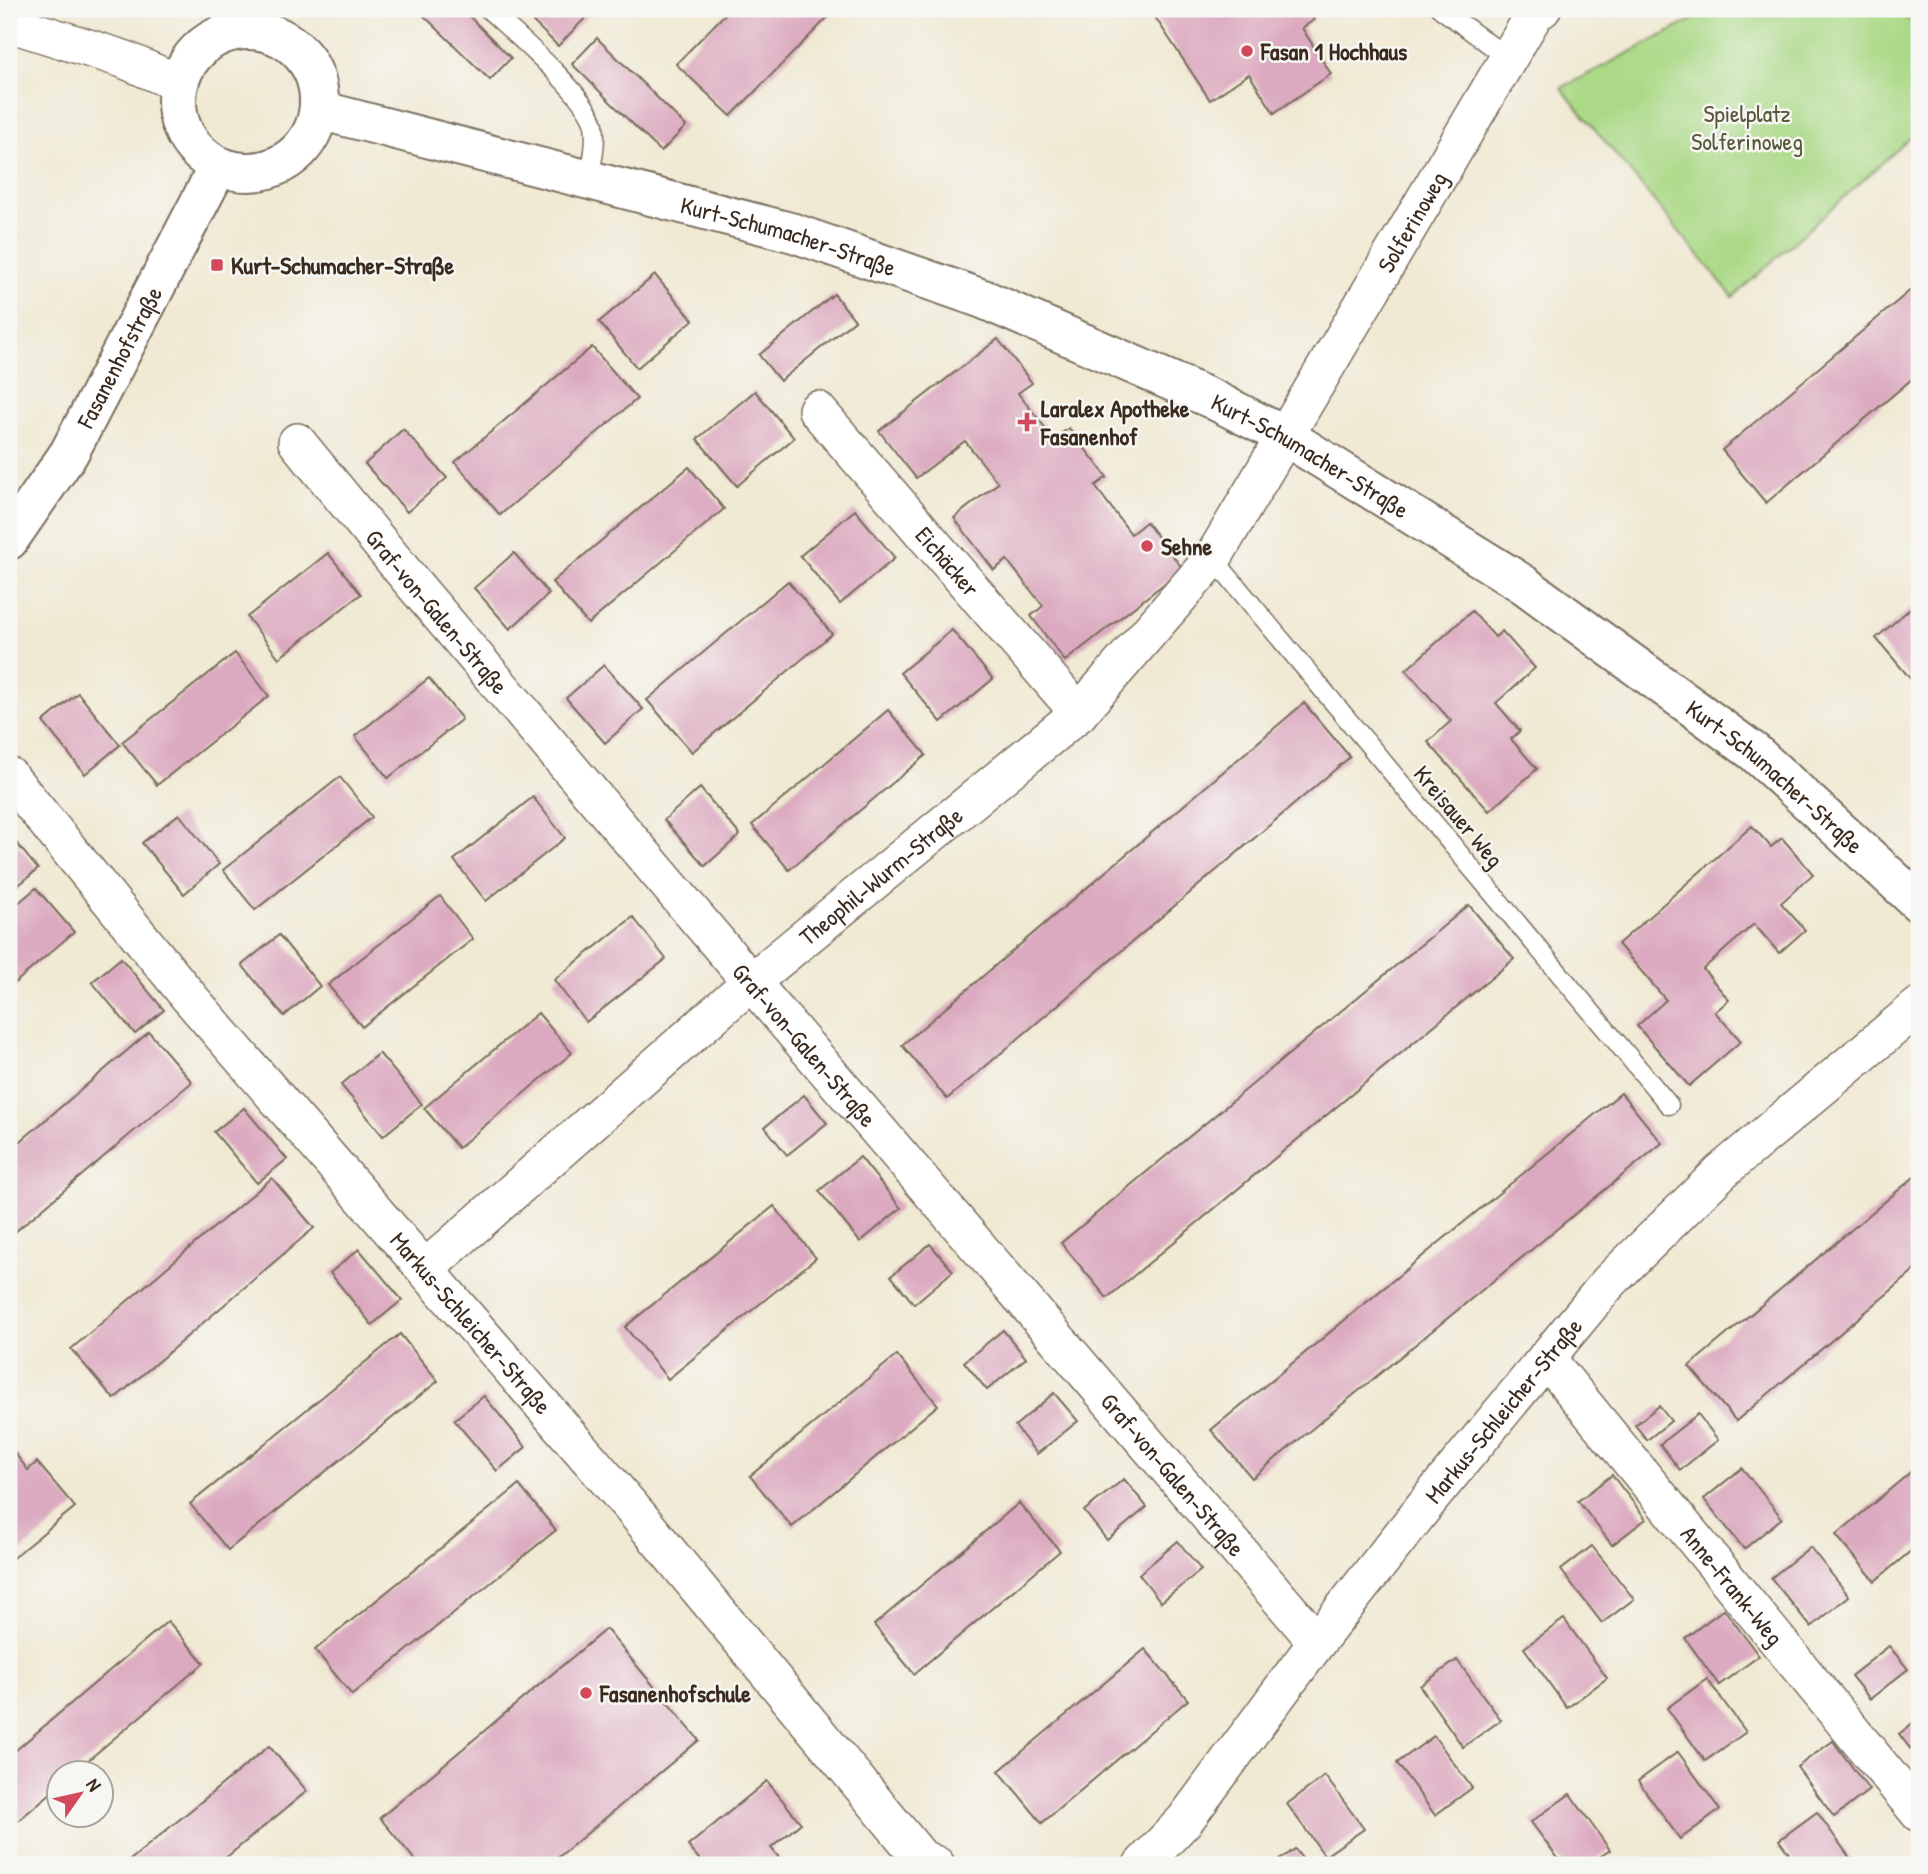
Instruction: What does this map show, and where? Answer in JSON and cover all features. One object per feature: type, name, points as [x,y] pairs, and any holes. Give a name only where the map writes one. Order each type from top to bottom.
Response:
[{"type":"street","name":"Solferinoweg","points":[[1285,436],[1535,13],[1542,9]]},
{"type":"street","points":[[263,20],[299,51],[311,68],[318,88],[319,110],[313,132],[300,150],[283,164],[262,172],[239,173],[218,167],[197,153],[183,132],[176,108],[178,83],[186,63],[200,47],[219,35],[263,20]]},
{"type":"street","points":[[9,23],[123,59],[178,83]]},
{"type":"street","name":"Kurt-Schumacher-Straße","points":[[319,110],[794,233],[983,299],[1212,399],[1285,436],[1524,584],[1754,752],[1919,903]]},
{"type":"street","name":"Fasanenhofstraße","points":[[9,540],[69,453],[218,167]]},
{"type":"street","name":"Eichäcker","points":[[817,410],[1079,713]]},
{"type":"street","name":"Theophil-Wurm-Straße","points":[[425,1269],[751,982],[1079,713],[1213,558],[1285,436]]},
{"type":"street","name":"Graf-von-Galen-Straße","points":[[297,442],[411,581],[751,982],[1317,1642]]},
{"type":"street","name":"Markus-Schleicher-Straße","points":[[9,776],[190,998],[637,1514],[922,1858],[936,1865]]},
{"type":"street","name":"Markus-Schleicher-Straße","points":[[1142,1865],[1185,1820],[1317,1642],[1430,1499],[1609,1282],[1722,1171],[1919,1006]]},
{"type":"street","name":"Anne-Frank-Weg","points":[[1546,1358],[1919,1814]]},
{"type":"lane","points":[[488,9],[555,72],[589,111],[594,127],[589,180]]},
{"type":"lane","points":[[1441,9],[1508,58]]},
{"type":"lane","name":"Kreisauer Weg","points":[[1213,558],[1669,1105]]},
{"type":"green space","name":"Spielplatz Solferinoweg","points":[[1723,9],[1892,9],[1919,27],[1919,130],[1733,297],[1561,88],[1696,18]]},
{"type":"building","points":[[417,9],[462,9],[511,58],[490,80]]},
{"type":"building","points":[[520,9],[594,9],[558,46]]},
{"type":"building","points":[[730,9],[836,9],[731,116],[676,64]]},
{"type":"building","name":"Fasan 1 Hochhaus","points":[[1167,9],[1306,9],[1314,20],[1302,28],[1331,74],[1274,113],[1249,74],[1210,100],[1155,17]]},
{"type":"building","points":[[597,38],[686,126],[661,152],[572,64]]},
{"type":"building","points":[[655,275],[693,320],[637,368],[599,322]]},
{"type":"building","points":[[1919,283],[1919,373],[1766,503],[1722,450]]},
{"type":"building","points":[[834,294],[855,320],[780,381],[759,355]]},
{"type":"building","points":[[998,339],[1032,383],[1018,393],[1054,439],[1069,428],[1107,477],[1095,486],[1131,534],[1146,522],[1183,569],[1065,661],[1031,616],[1043,606],[1007,560],[994,570],[954,518],[998,483],[965,441],[916,478],[879,431]]},
{"type":"building","points":[[592,347],[637,399],[500,515],[455,462]]},
{"type":"building","points":[[755,391],[794,438],[737,486],[697,439]]},
{"type":"building","points":[[403,429],[447,478],[407,512],[365,464]]},
{"type":"building","points":[[689,467],[724,509],[588,624],[552,582]]},
{"type":"building","points":[[855,510],[895,558],[840,604],[800,556]]},
{"type":"building","points":[[328,553],[361,594],[279,658],[247,617]]},
{"type":"building","points":[[514,553],[549,594],[510,629],[474,588]]},
{"type":"building","points":[[788,581],[832,634],[692,752],[647,700]]},
{"type":"building","points":[[1919,601],[1919,689],[1876,638]]},
{"type":"building","points":[[1472,611],[1495,637],[1502,631],[1535,668],[1496,703],[1520,731],[1511,739],[1537,769],[1489,811],[1428,742],[1451,721],[1406,670]]},
{"type":"building","points":[[952,630],[993,679],[941,722],[900,673]]},
{"type":"building","points":[[235,653],[269,696],[157,785],[122,742]]},
{"type":"building","points":[[604,665],[643,709],[605,743],[566,698]]},
{"type":"building","points":[[429,678],[462,719],[388,778],[355,736]]},
{"type":"building","points":[[78,693],[120,745],[85,774],[43,722]]},
{"type":"building","points":[[1304,703],[1350,757],[947,1099],[902,1045]]},
{"type":"building","points":[[888,710],[926,755],[789,870],[752,825]]},
{"type":"building","points":[[340,777],[372,817],[255,910],[223,870]]},
{"type":"building","points":[[700,788],[740,835],[705,866],[664,820]]},
{"type":"building","points":[[533,797],[565,838],[486,901],[454,860]]},
{"type":"building","points":[[179,814],[219,864],[184,894],[142,843]]},
{"type":"building","points":[[1752,826],[1771,847],[1782,838],[1813,874],[1781,903],[1805,930],[1779,953],[1754,924],[1703,969],[1729,1000],[1715,1012],[1741,1041],[1689,1086],[1637,1026],[1666,1000],[1618,944]]},
{"type":"building","points":[[9,834],[38,869],[9,893]]},
{"type":"building","points":[[36,888],[74,932],[9,988],[9,911]]},
{"type":"building","points":[[440,896],[473,939],[362,1027],[328,985]]},
{"type":"building","points":[[1469,905],[1514,959],[1107,1298],[1061,1243]]},
{"type":"building","points":[[633,917],[666,959],[586,1022],[554,980]]},
{"type":"building","points":[[279,935],[320,986],[284,1016],[242,965]]},
{"type":"building","points":[[121,958],[164,1010],[135,1034],[92,982]]},
{"type":"building","points":[[538,1013],[572,1053],[458,1148],[424,1108]]},
{"type":"building","points":[[149,1032],[192,1082],[9,1237],[9,1151]]},
{"type":"building","points":[[379,1053],[422,1104],[383,1136],[341,1085]]},
{"type":"building","points":[[1621,1093],[1662,1143],[1252,1478],[1211,1430]]},
{"type":"building","points":[[804,1095],[827,1123],[787,1155],[765,1127]]},
{"type":"building","points":[[244,1108],[287,1159],[257,1183],[214,1132]]},
{"type":"building","points":[[860,1157],[901,1208],[860,1242],[819,1191]]},
{"type":"building","points":[[1919,1173],[1919,1267],[1736,1421],[1689,1366]]},
{"type":"building","points":[[272,1178],[314,1228],[114,1399],[71,1349]]},
{"type":"building","points":[[774,1206],[816,1258],[668,1379],[625,1327]]},
{"type":"building","points":[[930,1244],[953,1271],[914,1304],[891,1276]]},
{"type":"building","points":[[359,1249],[402,1300],[372,1325],[330,1273]]},
{"type":"building","points":[[1003,1330],[1026,1358],[987,1390],[964,1362]]},
{"type":"building","points":[[400,1334],[438,1381],[228,1550],[190,1504]]},
{"type":"building","points":[[897,1355],[938,1405],[792,1527],[750,1476]]},
{"type":"building","points":[[1054,1393],[1078,1421],[1037,1454],[1015,1426]]},
{"type":"building","points":[[484,1396],[526,1447],[497,1471],[454,1420]]},
{"type":"building","points":[[1659,1406],[1671,1421],[1647,1440],[1635,1425]]},
{"type":"building","points":[[1698,1414],[1718,1440],[1680,1470],[1660,1444]]},
{"type":"building","points":[[14,1452],[28,1470],[37,1462],[75,1507],[9,1561],[9,1521],[16,1515],[9,1507],[9,1456]]},
{"type":"building","points":[[1919,1465],[1919,1544],[1875,1581],[1836,1535]]},
{"type":"building","points":[[1742,1468],[1782,1518],[1744,1549],[1704,1499]]},
{"type":"building","points":[[1612,1475],[1646,1519],[1612,1545],[1578,1501]]},
{"type":"building","points":[[1124,1479],[1147,1507],[1107,1540],[1084,1511]]},
{"type":"building","points":[[519,1485],[556,1530],[352,1695],[315,1650]]},
{"type":"building","points":[[1019,1503],[1060,1551],[914,1674],[874,1625]]},
{"type":"building","points":[[1178,1541],[1201,1570],[1161,1602],[1139,1574]]},
{"type":"building","points":[[1592,1546],[1634,1599],[1602,1623],[1561,1570]]},
{"type":"building","points":[[1810,1547],[1849,1596],[1811,1627],[1771,1578]]},
{"type":"building","points":[[1724,1609],[1759,1656],[1719,1685],[1685,1638]]},
{"type":"building","points":[[1564,1619],[1607,1678],[1567,1708],[1524,1648]]},
{"type":"building","points":[[168,1621],[204,1663],[91,1758],[46,1758],[46,1797],[12,1826],[9,1822],[9,1756]]},
{"type":"building","points":[[606,1629],[699,1740],[549,1865],[419,1865],[380,1818]]},
{"type":"building","points":[[1889,1646],[1908,1669],[1870,1699],[1851,1676]]},
{"type":"building","points":[[1145,1649],[1188,1700],[1042,1823],[999,1771]]},
{"type":"building","points":[[1457,1660],[1501,1720],[1463,1747],[1420,1686]]},
{"type":"building","points":[[1707,1679],[1746,1732],[1705,1761],[1667,1708]]},
{"type":"building","points":[[1919,1718],[1919,1760],[1899,1734]]},
{"type":"building","points":[[1434,1736],[1472,1788],[1435,1815],[1397,1763]]},
{"type":"building","points":[[1833,1741],[1869,1790],[1834,1817],[1797,1767]]},
{"type":"building","points":[[269,1746],[307,1791],[217,1865],[124,1865]]},
{"type":"building","points":[[1678,1752],[1720,1810],[1680,1839],[1638,1781]]},
{"type":"building","points":[[1325,1776],[1364,1829],[1325,1856],[1287,1804]]},
{"type":"building","points":[[767,1781],[801,1823],[771,1848],[785,1865],[704,1865],[688,1846]]},
{"type":"building","points":[[1570,1794],[1610,1850],[1588,1865],[1563,1865],[1531,1822]]},
{"type":"building","points":[[1817,1812],[1855,1865],[1797,1865],[1779,1840]]},
{"type":"building","points":[[1295,1849],[1307,1865],[1273,1865]]},
{"type":"place","name":"Fasan 1 Hochhaus","points":[[1247,51]]},
{"type":"place","name":"Kurt-Schumacher-Straße","points":[[217,265]]},
{"type":"place","name":"Laralex Apotheke Fasanenhof","points":[[1027,422]]},
{"type":"place","name":"Sehne","points":[[1147,546]]},
{"type":"place","name":"Fasanenhofschule","points":[[586,1693]]}]
